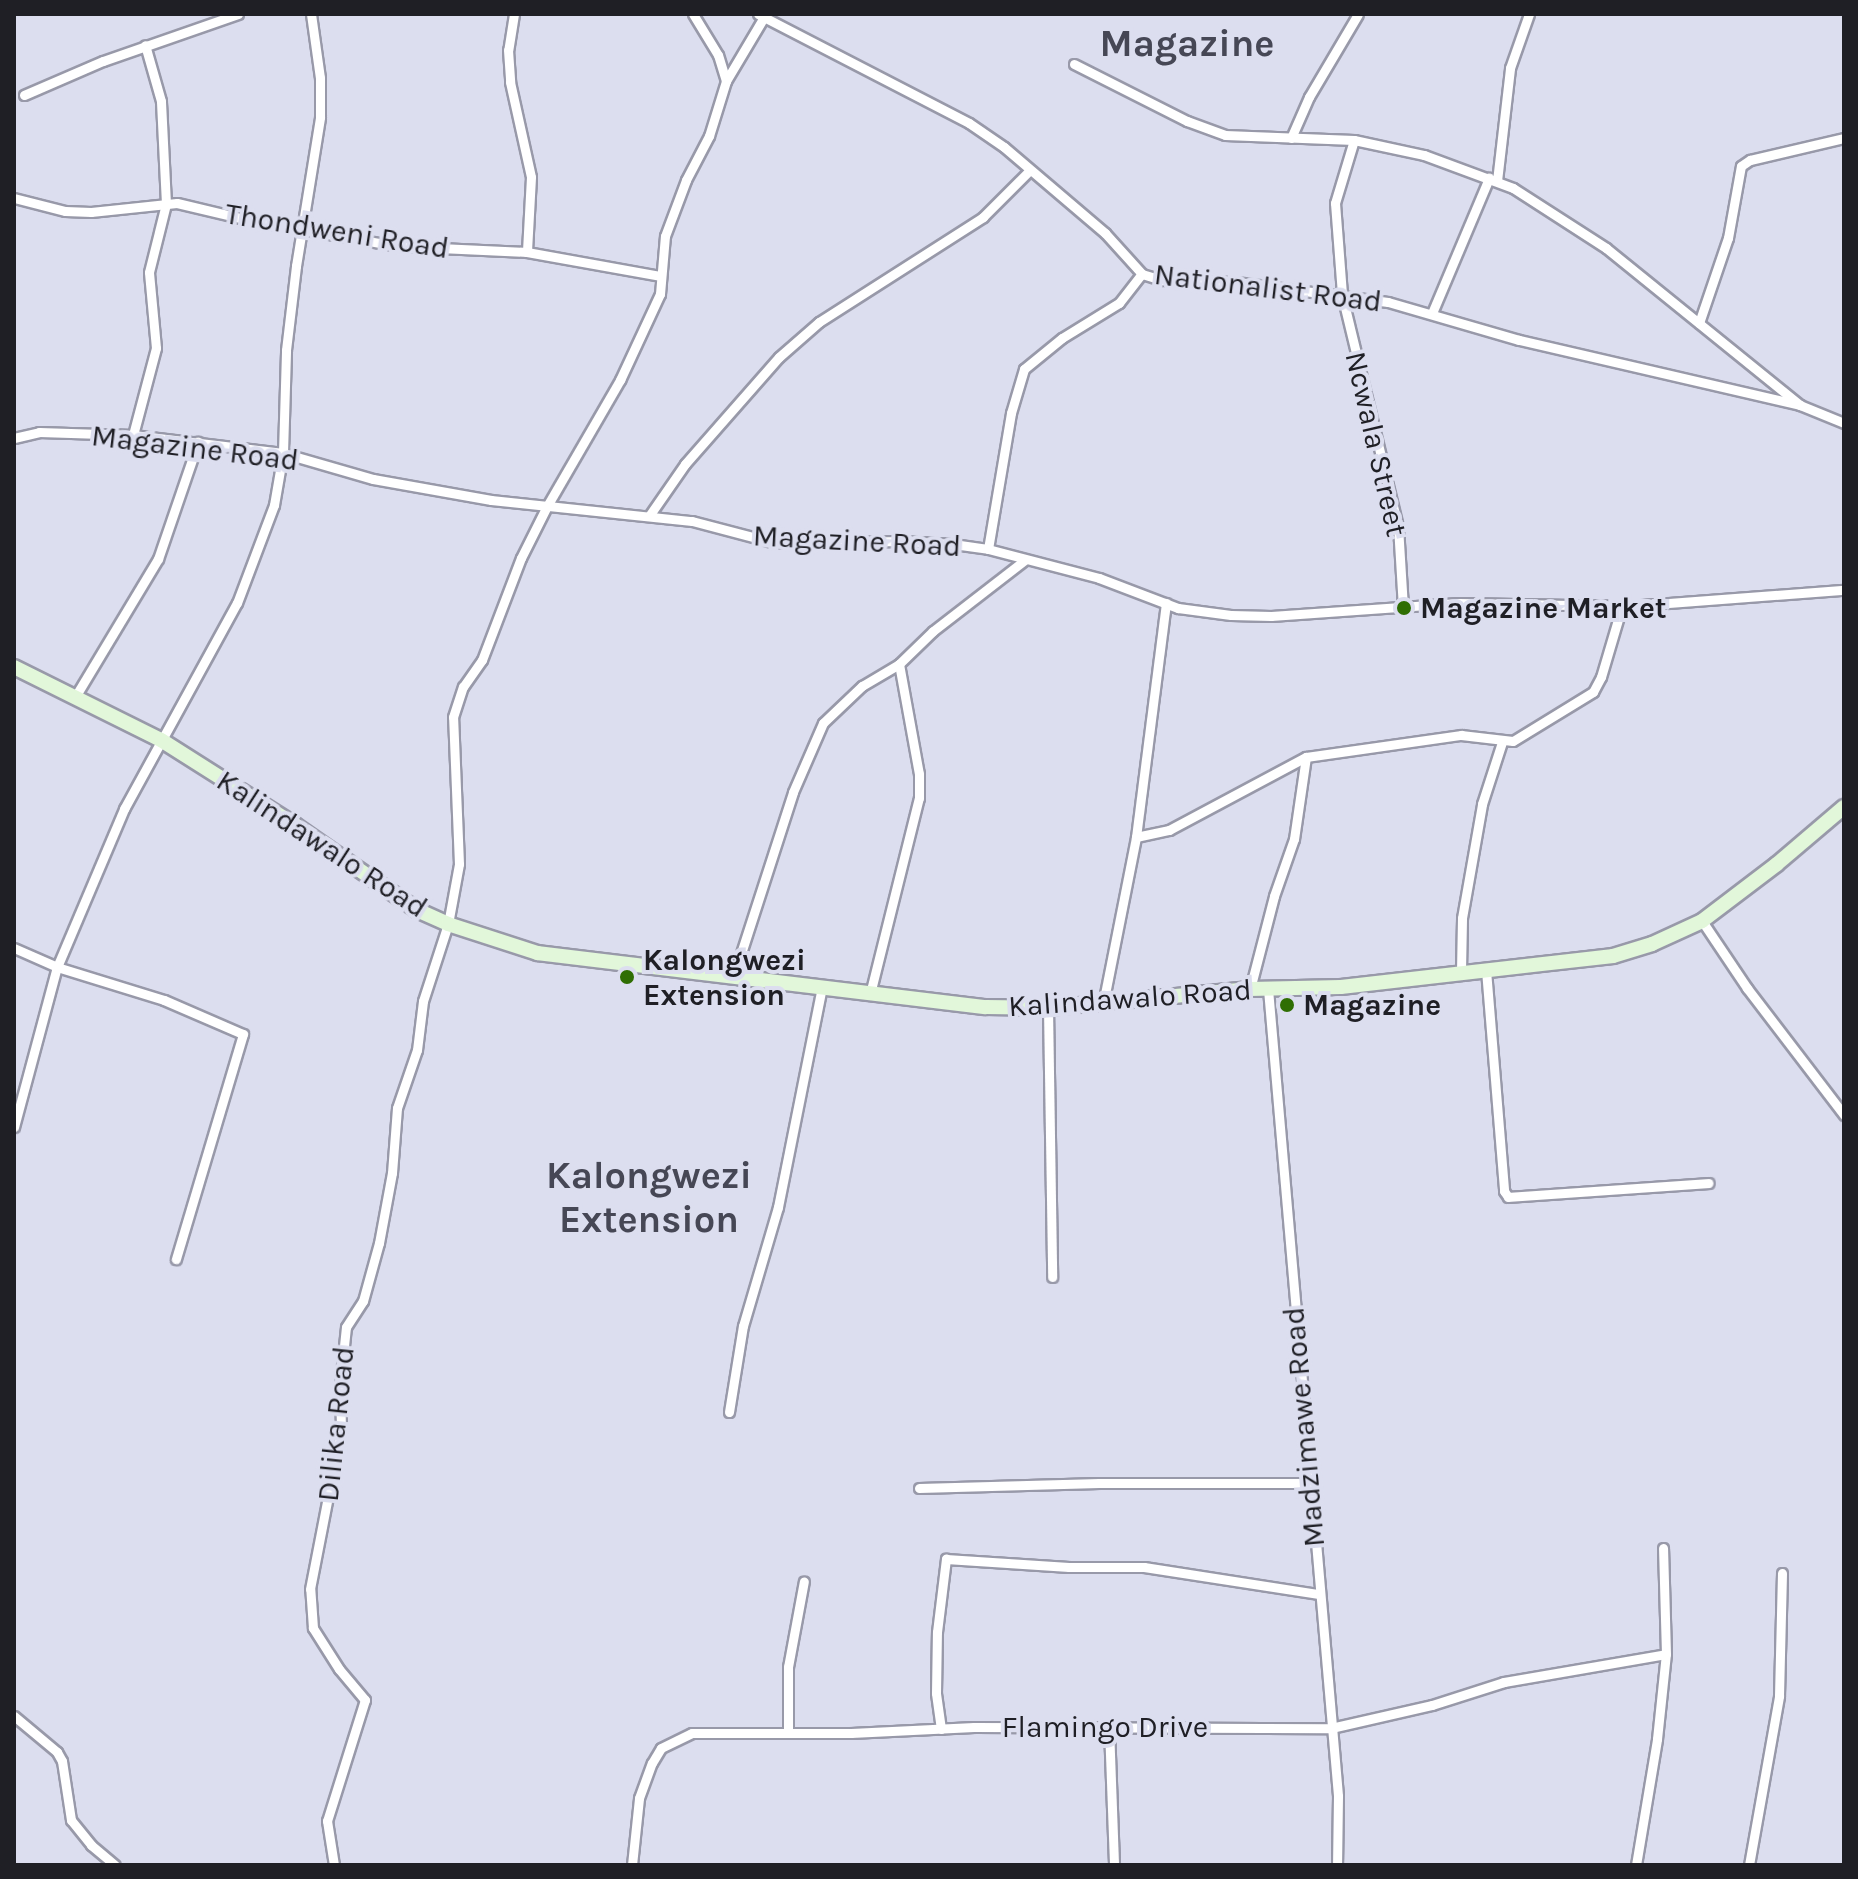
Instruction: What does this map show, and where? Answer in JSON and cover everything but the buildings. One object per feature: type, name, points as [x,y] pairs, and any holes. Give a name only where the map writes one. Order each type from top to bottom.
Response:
[{"type":"street","points":[[24,95],[145,45],[238,14]]},
{"type":"street","points":[[14,1127],[57,967],[124,809],[243,589],[274,505],[283,453],[286,350],[320,117],[320,78],[311,14]]},
{"type":"street","points":[[514,14],[508,50],[510,82],[531,177],[527,252]]},
{"type":"street","points":[[693,14],[718,55],[726,81]]},
{"type":"street","points":[[1291,138],[1309,97],[1358,14]]},
{"type":"street","points":[[1432,313],[1493,179],[1510,68],[1529,14]]},
{"type":"street","points":[[448,924],[459,864],[453,717],[463,687],[482,660],[521,558],[547,506],[652,317],[660,294],[665,236],[686,180],[709,136],[726,81],[761,16]]},
{"type":"street","name":"Nationalist Road","points":[[761,16],[969,123],[1105,233],[1142,274],[1162,280],[1236,282],[1342,295],[1432,313],[1519,340],[1800,405]]},
{"type":"street","points":[[133,435],[156,348],[149,272],[166,204],[161,101],[145,45]]},
{"type":"street","points":[[1074,64],[1187,121],[1225,135],[1354,140],[1424,155],[1493,179],[1606,248],[1800,405],[1844,423]]},
{"type":"street","points":[[1699,323],[1728,238],[1741,166],[1750,160],[1844,138]]},
{"type":"street","name":"Ncwala Street","points":[[1354,140],[1335,203],[1342,295],[1398,526],[1403,608]]},
{"type":"street","points":[[649,516],[685,464],[779,357],[819,322],[927,256],[983,217],[1030,170]]},
{"type":"street","name":"Thondweni Road","points":[[14,198],[65,211],[190,205],[396,246],[527,252],[661,276]]},
{"type":"street","points":[[988,549],[1011,413],[1024,369],[1062,338],[1119,303],[1142,274]]},
{"type":"street","name":"Magazine Road","points":[[14,438],[39,432],[133,435],[283,453],[373,479],[491,500],[692,521],[776,543],[903,541],[988,549],[1099,578],[1198,612],[1271,616],[1459,603],[1622,606],[1844,590]]},
{"type":"street","points":[[75,697],[158,559],[198,442]]},
{"type":"street","points":[[734,975],[793,792],[823,723],[850,696],[899,664],[933,631],[1025,560]]},
{"type":"street","points":[[1103,1004],[1136,837],[1166,603]]},
{"type":"street","points":[[1136,837],[1169,830],[1306,757],[1461,735],[1513,741],[1593,692],[1601,677],[1622,606]]},
{"type":"street","points":[[870,994],[919,798],[919,774],[899,664]]},
{"type":"street","name":"Kalindawalo Road","points":[[14,667],[161,740],[295,825],[417,910],[448,924],[537,953],[986,1007],[1048,1008],[1250,989],[1341,987],[1461,971],[1568,964],[1613,956],[1652,944],[1702,921],[1777,864],[1844,807]]},
{"type":"street","points":[[1461,971],[1462,918],[1482,804],[1502,742]]},
{"type":"street","points":[[1250,989],[1274,896],[1294,839],[1306,757]]},
{"type":"street","points":[[1702,921],[1747,988],[1844,1115]]},
{"type":"street","name":"Dilika Road","points":[[334,1865],[327,1821],[365,1700],[339,1669],[313,1628],[310,1589],[341,1429],[340,1384],[346,1327],[363,1301],[379,1243],[392,1173],[397,1108],[417,1050],[423,1001],[448,924]]},
{"type":"street","points":[[14,948],[57,967],[164,1000],[243,1034],[176,1259]]},
{"type":"street","points":[[1486,970],[1504,1191],[1508,1197],[1709,1183]]},
{"type":"street","points":[[729,1412],[743,1326],[778,1207],[822,987]]},
{"type":"street","name":"Madzimawe Road","points":[[1268,989],[1338,1796],[1337,1865]]},
{"type":"street","points":[[1048,1008],[1052,1277]]},
{"type":"street","points":[[919,1488],[1114,1483],[1310,1483]]},
{"type":"street","points":[[1636,1865],[1657,1739],[1666,1654],[1663,1548]]},
{"type":"street","points":[[941,1729],[936,1693],[937,1632],[946,1559],[1069,1567],[1144,1567],[1319,1594]]},
{"type":"street","points":[[1749,1865],[1779,1696],[1782,1573]]},
{"type":"street","points":[[788,1732],[788,1667],[804,1581]]},
{"type":"street","name":"Flamingo Drive","points":[[632,1865],[639,1798],[652,1763],[661,1748],[692,1733],[1109,1727],[1331,1728],[1432,1705],[1504,1682],[1666,1654]]},
{"type":"street","points":[[14,1716],[57,1752],[62,1761],[71,1820],[91,1845],[115,1865]]},
{"type":"street","points":[[1109,1727],[1114,1865]]},
{"type":"place","name":"Magazine Market","points":[[1404,608]]},
{"type":"place","name":"Kalongwezi Extension","points":[[627,977]]},
{"type":"place","name":"Magazine","points":[[1287,1005]]},
{"type":"district","name":"Magazine","points":[[1187,44]]},
{"type":"district","name":"Kalongwezi Extension","points":[[649,1198]]}]
